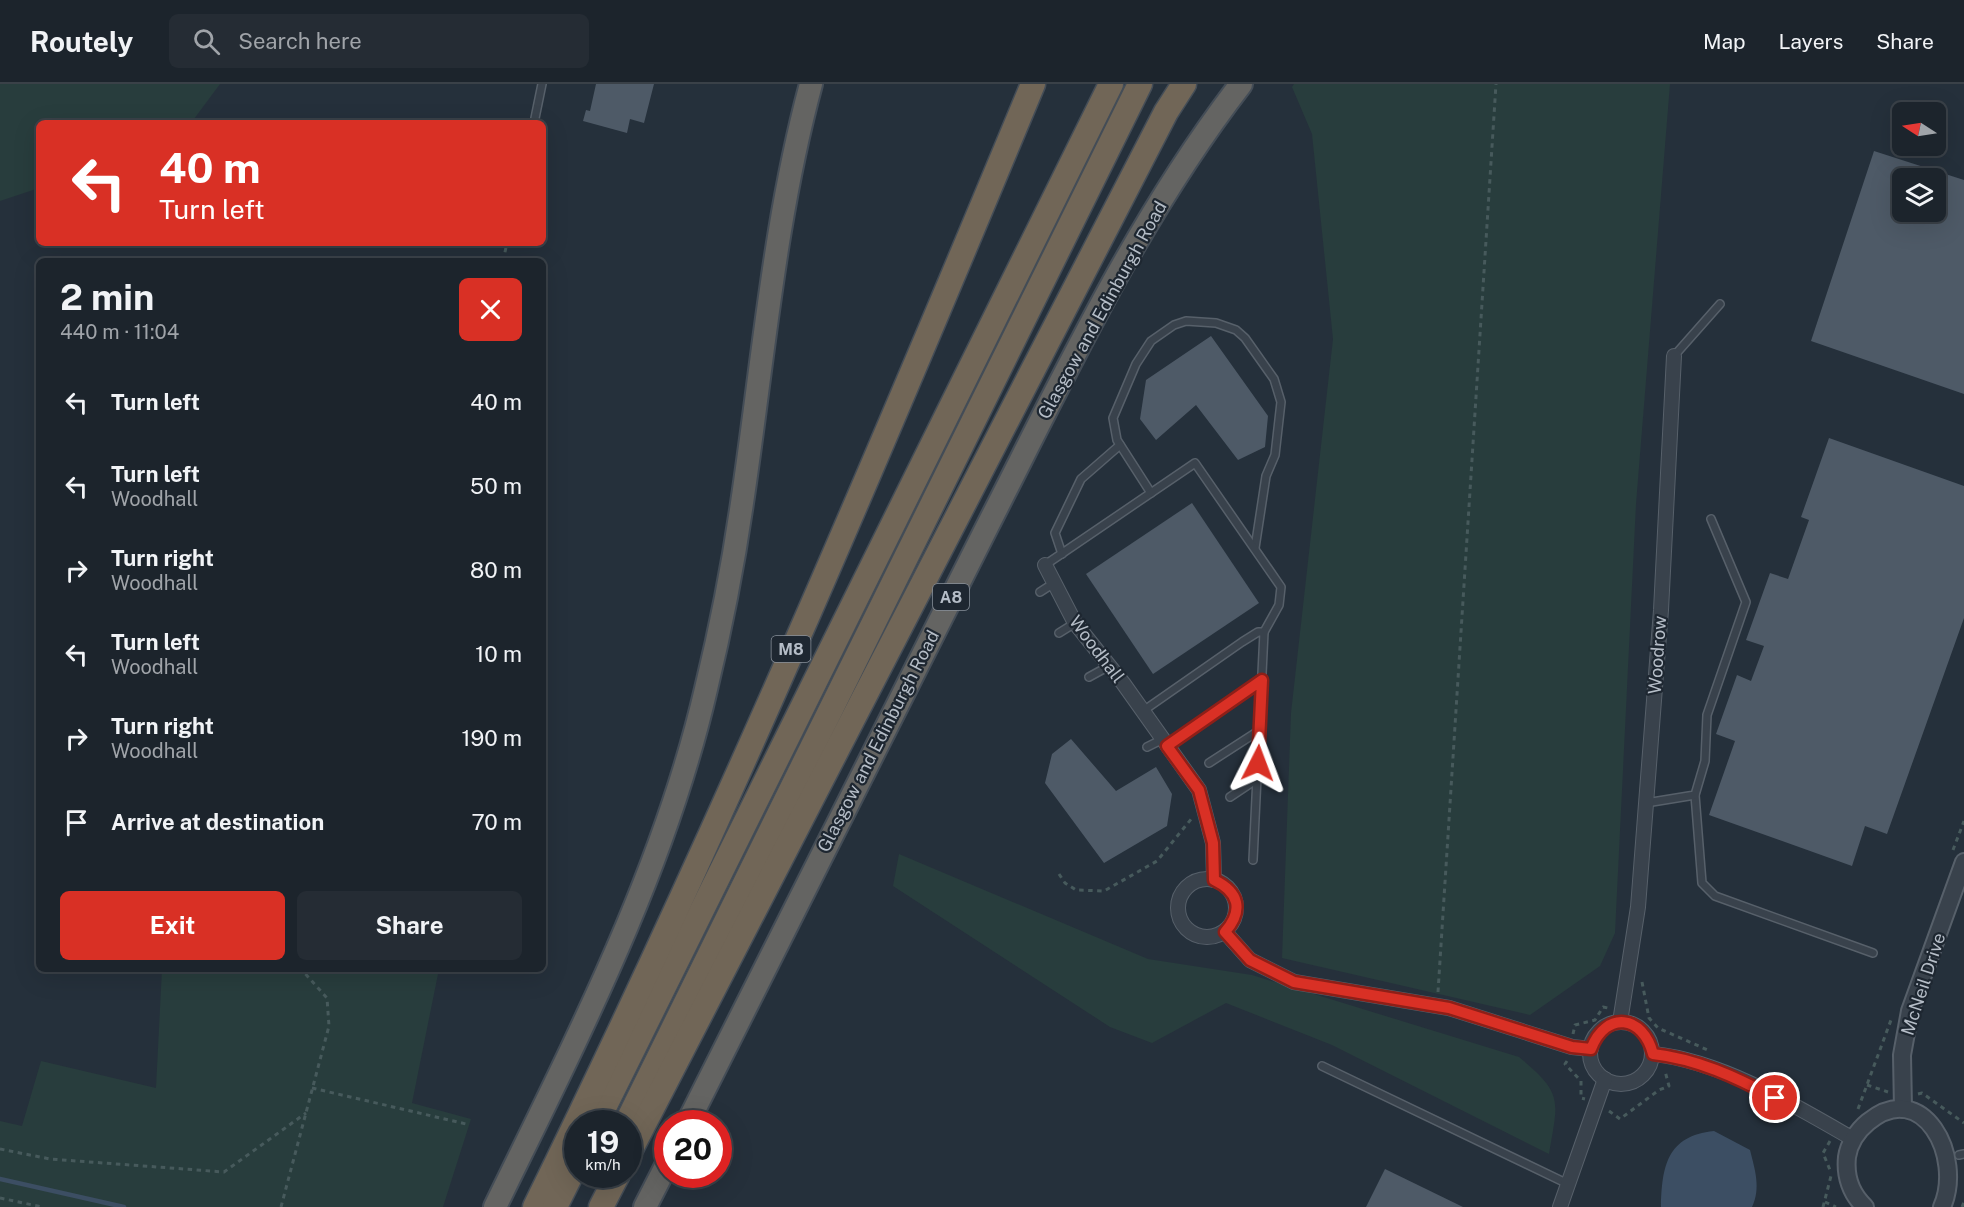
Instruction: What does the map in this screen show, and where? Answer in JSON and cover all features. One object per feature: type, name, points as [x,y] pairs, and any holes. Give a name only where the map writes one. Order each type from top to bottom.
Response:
[{"type":"highway","points":[[495,1207],[619,944],[660,839],[692,741],[705,693],[733,561],[779,242],[795,148],[811,84]]},
{"type":"highway","name":"M8","points":[[536,1207],[723,810],[902,398],[1033,84]]},
{"type":"highway","name":"M8","points":[[603,1110],[1111,84]]},
{"type":"highway","points":[[633,1110],[1140,84]]},
{"type":"highway","points":[[642,1128],[1148,148],[1184,84]]},
{"type":"highway","name":"Glasgow and Edinburgh Road","points":[[694,1110],[1066,371],[1141,232],[1217,115],[1241,84]]},
{"type":"highway","points":[[901,565],[938,516],[1076,256],[1121,178],[1148,148]]},
{"type":"highway","points":[[555,1207],[564,1188]]},
{"type":"highway","points":[[585,1207],[594,1188]]},
{"type":"highway","points":[[602,1207],[611,1188]]},
{"type":"highway","points":[[645,1207],[655,1188]]},
{"type":"street","name":"Woodrow","points":[[1620,1022],[1638,907],[1661,610],[1674,356]]},
{"type":"street","name":"Woodhall","points":[[1045,566],[1075,623],[1143,711],[1199,790],[1213,843],[1214,880]]},
{"type":"street","name":"McNeil Drive","points":[[1902,1109],[1902,1055],[1910,1011],[1958,858]]},
{"type":"street","points":[[1200,880],[1214,880],[1227,886],[1236,904],[1233,922],[1225,932],[1216,936],[1197,936],[1187,929],[1179,916],[1179,903],[1187,888],[1200,880]]},
{"type":"street","points":[[1225,932],[1250,960],[1294,982],[1437,1006],[1572,1047],[1591,1049]]},
{"type":"street","points":[[1659,1054],[1648,1069],[1633,1082],[1614,1083],[1605,1079],[1592,1064],[1591,1049],[1596,1036],[1602,1029],[1620,1022],[1638,1027],[1645,1033],[1659,1054],[1678,1057],[1734,1076],[1853,1140]]},
{"type":"street","points":[[1560,1207],[1605,1079]]},
{"type":"street","points":[[1865,1207],[1851,1188],[1847,1172],[1848,1155],[1853,1140],[1874,1118],[1902,1109],[1922,1112],[1939,1122],[1952,1137],[1962,1154],[1956,1187],[1942,1207]]},
{"type":"lane","points":[[535,120],[542,84]]},
{"type":"lane","name":"Woodrow","points":[[1674,356],[1720,304]]},
{"type":"lane","points":[[1151,493],[1120,445],[1113,418],[1136,364],[1151,341],[1174,324],[1186,321],[1216,323],[1236,330],[1245,338],[1274,379],[1281,402],[1275,455],[1266,476],[1255,548]]},
{"type":"lane","points":[[1062,554],[1055,533],[1081,479],[1120,445]]},
{"type":"lane","name":"Woodhall","points":[[1045,566],[1195,463],[1281,586],[1279,606],[1264,632]]},
{"type":"lane","points":[[1711,519],[1746,602],[1707,715],[1706,760],[1695,795],[1702,883],[1715,896],[1873,953]]},
{"type":"lane","points":[[1040,592],[1054,583]]},
{"type":"lane","points":[[1059,633],[1075,623]]},
{"type":"lane","points":[[1143,711],[1242,642],[1258,632],[1264,632],[1253,860]]},
{"type":"lane","points":[[1089,677],[1109,666]]},
{"type":"lane","points":[[1147,747],[1165,742],[1262,680]]},
{"type":"lane","points":[[1209,763],[1260,730]]},
{"type":"lane","points":[[1230,797],[1257,779]]},
{"type":"lane","points":[[1646,803],[1695,795]]},
{"type":"lane","points":[[1322,1066],[1568,1184]]},
{"type":"path","points":[[1437,1006],[1496,84]]},
{"type":"path","points":[[1059,874],[1065,883],[1076,890],[1104,891],[1157,861],[1203,805]]},
{"type":"path","points":[[1958,858],[1964,821]]},
{"type":"path","points":[[281,1207],[329,1026],[327,998],[304,972]]},
{"type":"path","points":[[1641,976],[1649,1018],[1658,1028],[1711,1051]]},
{"type":"path","points":[[1823,1207],[1832,1174],[1823,1153],[1836,1130],[1859,1109],[1892,1018]]},
{"type":"path","points":[[1581,1098],[1597,1102],[1620,1119],[1659,1090],[1669,1086],[1659,1054],[1670,1034]]},
{"type":"path","points":[[312,1088],[466,1124]]},
{"type":"path","points":[[0,1149],[50,1159],[224,1172],[306,1113]]},
{"type":"path","points":[[0,1198],[42,1207]]},
{"type":"path","points":[[1825,1202],[1836,1207]]},
{"type":"path","points":[[1962,1207],[1964,1202]]},
{"type":"green space","points":[[0,84],[220,84],[193,120],[36,120],[36,189],[0,201]]},
{"type":"green space","points":[[1294,84],[1670,84],[1636,504],[1615,933],[1600,966],[1530,1015],[1282,958],[1291,713],[1333,339],[1312,134],[1292,87]]},
{"type":"green space","points":[[899,854],[1148,959],[1252,975],[1519,1057],[1544,1080],[1554,1099],[1554,1121],[1549,1154],[1332,1045],[1226,1003],[1152,1043],[1110,1027],[893,886]]},
{"type":"green space","points":[[162,972],[438,972],[412,1103],[471,1119],[443,1207],[0,1207],[0,1121],[22,1126],[41,1061],[156,1088]]},
{"type":"water","points":[[1714,1131],[1750,1150],[1757,1186],[1752,1207],[1661,1207],[1663,1179],[1670,1156],[1686,1139]]},
{"type":"building","points":[[596,84],[654,84],[644,123],[630,119],[627,133],[583,121],[586,110],[590,111]]},
{"type":"building","points":[[1874,151],[1927,168],[1892,168],[1892,222],[1946,222],[1946,174],[1964,180],[1964,394],[1811,341]]},
{"type":"building","points":[[1211,336],[1268,416],[1265,447],[1238,460],[1196,405],[1156,440],[1140,419],[1146,380]]},
{"type":"building","points":[[1829,438],[1964,486],[1964,618],[1887,834],[1865,826],[1852,866],[1709,815],[1735,741],[1716,734],[1737,675],[1751,681],[1764,646],[1746,640],[1770,573],[1788,579],[1809,520],[1801,517]]},
{"type":"building","points":[[1192,503],[1259,603],[1153,674],[1086,574]]},
{"type":"building","points":[[1071,739],[1116,791],[1156,767],[1172,794],[1167,826],[1104,863],[1045,783],[1052,754]]},
{"type":"building","points":[[1385,1169],[1463,1207],[1366,1207]]},
{"type":"waterway","points":[[0,1179],[124,1207]]},
{"type":"route","points":[[1258,763],[1262,680],[1167,746],[1199,790],[1213,843],[1214,880],[1227,886],[1236,904],[1233,922],[1225,932],[1250,960],[1294,982],[1449,1008],[1572,1047],[1591,1049],[1596,1036],[1602,1029],[1611,1024],[1629,1023],[1645,1033],[1650,1041],[1653,1054],[1678,1057],[1734,1076],[1775,1098]]}]
